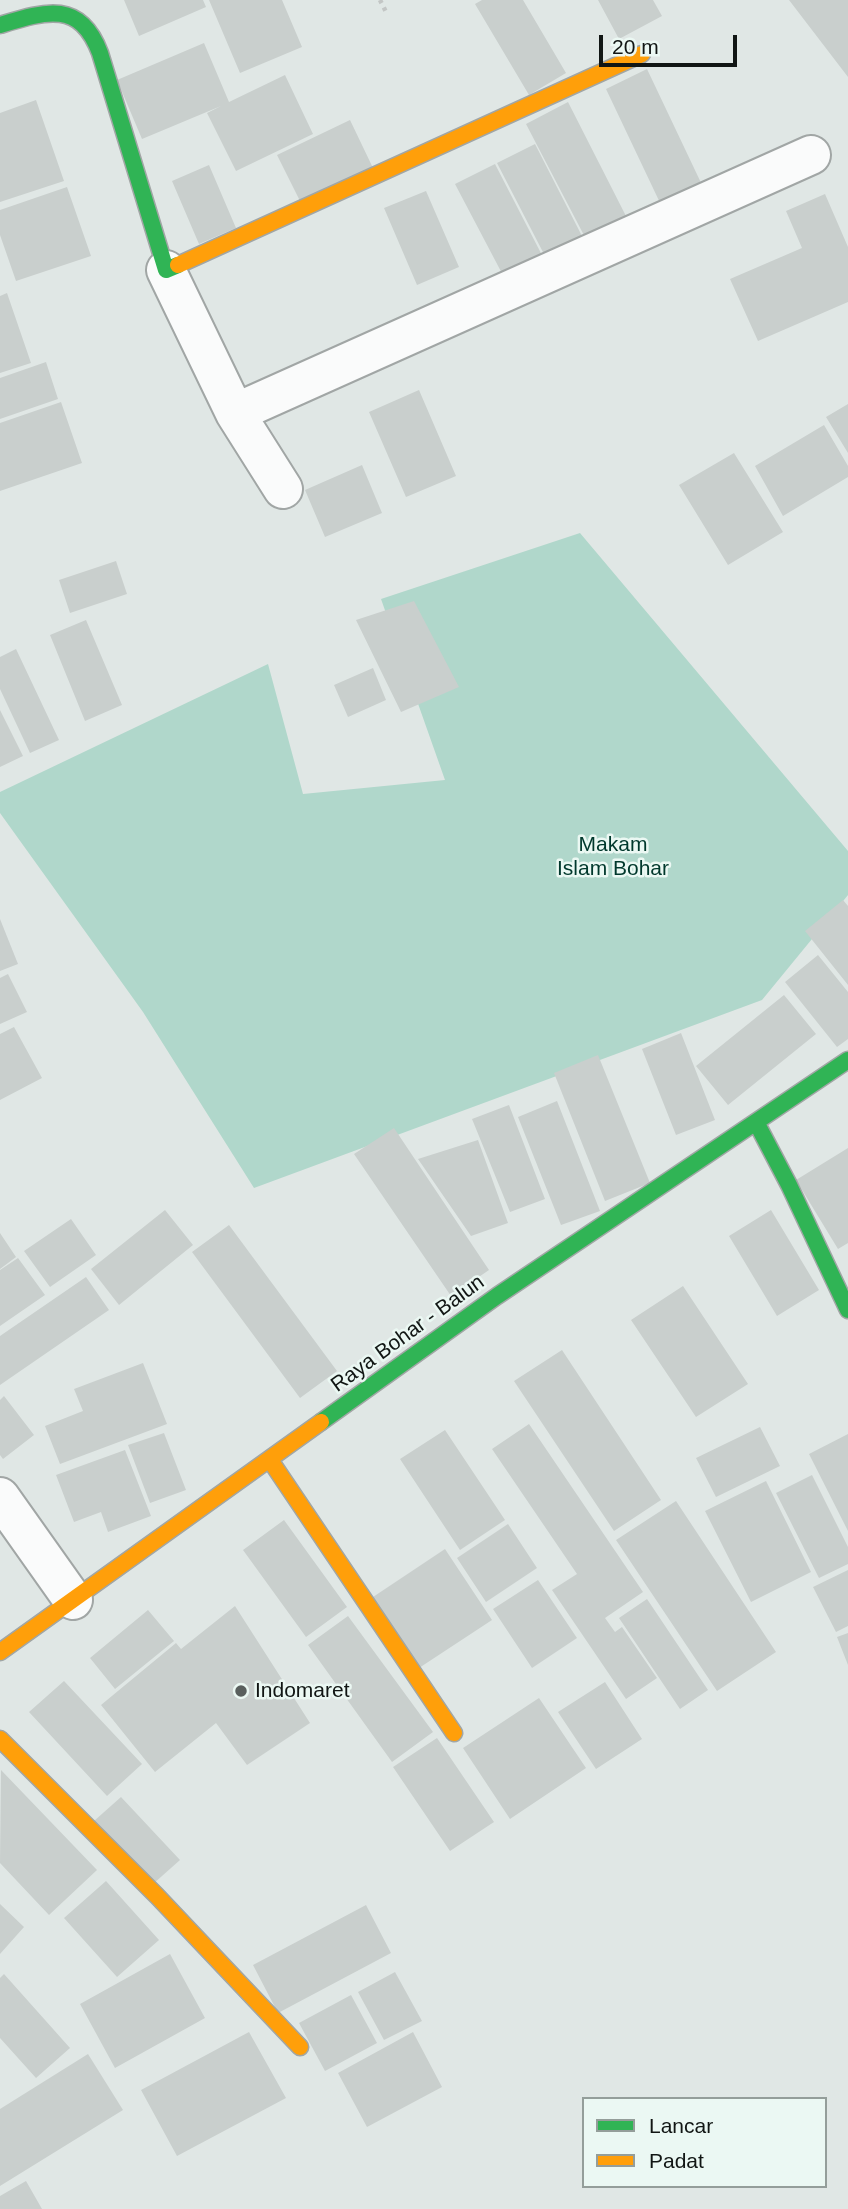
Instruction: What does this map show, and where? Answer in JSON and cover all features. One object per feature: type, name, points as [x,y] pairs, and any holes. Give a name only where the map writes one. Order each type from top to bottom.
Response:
[{"type":"street","points":[[0,25],[74,7],[87,26],[100,53],[166,270],[235,413],[283,489]]},
{"type":"street","points":[[166,270],[642,54]]},
{"type":"street","points":[[235,413],[811,155]]},
{"type":"street","name":"Raya Bohar - Balun","points":[[0,1652],[497,1296],[848,1060]]},
{"type":"street","points":[[756,1122],[848,1310]]},
{"type":"street","points":[[270,1460],[454,1733]]},
{"type":"street","points":[[0,1497],[73,1600]]},
{"type":"street","points":[[0,1739],[157,1896],[300,2047]]},
{"type":"path","points":[[380,0],[387,14]]},
{"type":"green space","name":"Makam Islam Bohar","points":[[580,533],[848,851],[848,895],[762,1000],[254,1188],[143,1012],[0,813],[0,792],[268,664],[303,794],[445,780],[381,599]]},
{"type":"building","points":[[124,0],[203,0],[206,7],[139,36]]},
{"type":"building","points":[[209,0],[282,0],[302,47],[240,73]]},
{"type":"building","points":[[482,0],[523,0],[566,73],[529,95],[475,4]]},
{"type":"building","points":[[598,0],[653,0],[662,16],[619,39]]},
{"type":"building","points":[[789,0],[848,0],[848,77]]},
{"type":"building","points":[[204,43],[229,102],[285,75],[313,134],[236,171],[207,113],[221,106],[142,139],[117,80]]},
{"type":"building","points":[[647,69],[703,187],[662,207],[606,89]]},
{"type":"building","points":[[36,100],[64,181],[0,202],[0,113]]},
{"type":"building","points":[[568,102],[629,222],[588,243],[526,124]]},
{"type":"building","points":[[350,120],[373,168],[301,203],[277,155]]},
{"type":"building","points":[[535,144],[584,240],[546,258],[497,163]]},
{"type":"building","points":[[495,164],[545,261],[506,281],[455,184]]},
{"type":"building","points":[[209,165],[236,228],[199,244],[172,181]]},
{"type":"building","points":[[67,187],[91,256],[16,281],[0,235],[0,210]]},
{"type":"building","points":[[426,191],[459,267],[417,285],[384,208]]},
{"type":"building","points":[[825,194],[848,247],[848,302],[758,341],[730,279],[802,248],[786,211]]},
{"type":"building","points":[[7,293],[31,363],[0,373],[0,296]]},
{"type":"building","points":[[46,362],[58,399],[0,419],[0,378]]},
{"type":"building","points":[[419,390],[456,476],[406,497],[369,412]]},
{"type":"building","points":[[61,402],[82,463],[0,491],[0,423]]},
{"type":"building","points":[[848,404],[848,453],[826,417]]},
{"type":"building","points":[[824,425],[848,466],[848,477],[783,516],[755,466]]},
{"type":"building","points":[[734,453],[783,532],[728,565],[679,485]]},
{"type":"building","points":[[362,465],[382,513],[325,537],[305,490]]},
{"type":"building","points":[[116,561],[127,594],[70,613],[59,580]]},
{"type":"building","points":[[414,601],[459,687],[401,712],[356,620]]},
{"type":"building","points":[[86,620],[122,705],[85,721],[50,635]]},
{"type":"building","points":[[16,649],[59,740],[30,753],[0,689],[0,657]]},
{"type":"building","points":[[373,668],[386,700],[348,717],[334,685]]},
{"type":"building","points":[[0,710],[23,756],[0,767]]},
{"type":"building","points":[[843,900],[848,906],[848,985],[805,931]]},
{"type":"building","points":[[0,919],[18,964],[0,971]]},
{"type":"building","points":[[818,955],[848,992],[848,1039],[837,1047],[785,982]]},
{"type":"building","points":[[8,974],[27,1012],[0,1024],[0,978]]},
{"type":"building","points":[[784,995],[816,1034],[728,1105],[696,1066]]},
{"type":"building","points":[[14,1027],[42,1078],[0,1100],[0,1034]]},
{"type":"building","points":[[681,1033],[715,1120],[676,1135],[642,1049]]},
{"type":"building","points":[[598,1055],[650,1183],[605,1201],[554,1073]]},
{"type":"building","points":[[557,1101],[600,1211],[561,1225],[518,1117]]},
{"type":"building","points":[[509,1105],[545,1199],[510,1212],[472,1119]]},
{"type":"building","points":[[394,1128],[489,1270],[451,1296],[354,1154]]},
{"type":"building","points":[[478,1140],[508,1223],[471,1236],[418,1159]]},
{"type":"building","points":[[848,1148],[848,1243],[838,1249],[796,1180]]},
{"type":"building","points":[[165,1210],[193,1245],[119,1305],[91,1269]]},
{"type":"building","points":[[771,1210],[819,1290],[777,1316],[729,1236]]},
{"type":"building","points":[[71,1219],[96,1255],[50,1287],[24,1251]]},
{"type":"building","points":[[229,1225],[337,1371],[300,1398],[192,1252]]},
{"type":"building","points":[[0,1233],[16,1257],[0,1269]]},
{"type":"building","points":[[18,1258],[45,1295],[0,1326],[0,1270]]},
{"type":"building","points":[[86,1277],[109,1310],[0,1385],[0,1336]]},
{"type":"building","points":[[683,1286],[748,1384],[696,1417],[631,1320]]},
{"type":"building","points":[[562,1350],[661,1500],[614,1531],[514,1381]]},
{"type":"building","points":[[143,1363],[167,1424],[60,1464],[45,1426],[83,1411],[74,1389]]},
{"type":"building","points":[[4,1396],[34,1435],[3,1459],[0,1455],[0,1400]]},
{"type":"building","points":[[529,1424],[643,1592],[605,1618],[615,1632],[622,1627],[657,1678],[626,1699],[552,1590],[577,1574],[492,1449]]},
{"type":"building","points":[[760,1427],[780,1466],[716,1497],[696,1458]]},
{"type":"building","points":[[445,1430],[505,1520],[460,1550],[400,1459]]},
{"type":"building","points":[[164,1433],[186,1490],[150,1503],[128,1445]]},
{"type":"building","points":[[848,1434],[848,1531],[809,1454]]},
{"type":"building","points":[[125,1450],[151,1516],[108,1532],[101,1512],[74,1522],[56,1475]]},
{"type":"building","points":[[812,1475],[848,1547],[848,1564],[819,1578],[776,1493]]},
{"type":"building","points":[[766,1481],[811,1572],[751,1602],[705,1511]]},
{"type":"building","points":[[676,1501],[776,1652],[717,1691],[616,1540]]},
{"type":"building","points":[[284,1520],[347,1607],[306,1637],[243,1550]]},
{"type":"building","points":[[508,1524],[537,1568],[486,1602],[457,1558]]},
{"type":"building","points":[[445,1549],[492,1620],[419,1668],[373,1597]]},
{"type":"building","points":[[848,1570],[848,1626],[836,1632],[813,1587]]},
{"type":"building","points":[[538,1580],[577,1638],[532,1668],[493,1609]]},
{"type":"building","points":[[647,1599],[708,1690],[680,1709],[619,1618]]},
{"type":"building","name":"Indomaret","points":[[235,1606],[310,1723],[247,1765],[216,1723],[155,1772],[101,1705],[176,1643],[181,1649]]},
{"type":"building","points":[[148,1610],[174,1641],[115,1689],[90,1658]]},
{"type":"building","points":[[348,1616],[433,1732],[392,1762],[308,1645]]},
{"type":"building","points":[[848,1633],[848,1665],[837,1637]]},
{"type":"building","points":[[64,1681],[142,1764],[107,1796],[29,1712]]},
{"type":"building","points":[[605,1682],[642,1739],[596,1769],[558,1712]]},
{"type":"building","points":[[539,1698],[586,1768],[510,1819],[463,1748]]},
{"type":"building","points":[[437,1738],[494,1822],[450,1851],[393,1767]]},
{"type":"building","points":[[1,1770],[97,1870],[49,1915],[0,1863]]},
{"type":"building","points":[[121,1797],[180,1860],[153,1884],[94,1821]]},
{"type":"building","points":[[106,1881],[159,1940],[117,1977],[64,1918]]},
{"type":"building","points":[[0,1904],[24,1927],[0,1954]]},
{"type":"building","points":[[366,1905],[391,1953],[278,2013],[253,1965]]},
{"type":"building","points":[[170,1954],[205,2018],[115,2068],[80,2004]]},
{"type":"building","points":[[395,1972],[422,2021],[384,2040],[358,1992]]},
{"type":"building","points":[[4,1974],[70,2048],[36,2078],[0,2038],[0,1978]]},
{"type":"building","points":[[351,1995],[377,2043],[325,2071],[299,2023]]},
{"type":"building","points":[[249,2032],[286,2098],[177,2156],[141,2090]]},
{"type":"building","points":[[413,2032],[442,2087],[367,2127],[338,2073]]},
{"type":"building","points":[[88,2054],[123,2110],[0,2186],[0,2109]]},
{"type":"building","points":[[26,2181],[42,2209],[0,2209],[0,2196]]},
{"type":"traffic: fast","points":[[0,25],[32,16],[60,14],[72,17],[92,36],[100,53],[166,270],[178,265]]},
{"type":"traffic: fast","points":[[321,1422],[497,1296],[848,1060]]},
{"type":"traffic: fast","points":[[756,1122],[848,1310]]},
{"type":"traffic: slow","points":[[178,265],[642,54]]},
{"type":"traffic: slow","points":[[0,1652],[321,1422]]},
{"type":"traffic: slow","points":[[270,1460],[454,1733]]},
{"type":"traffic: slow","points":[[0,1739],[157,1896],[300,2047]]},
{"type":"place","name":"Indomaret","points":[[241,1691]]}]
